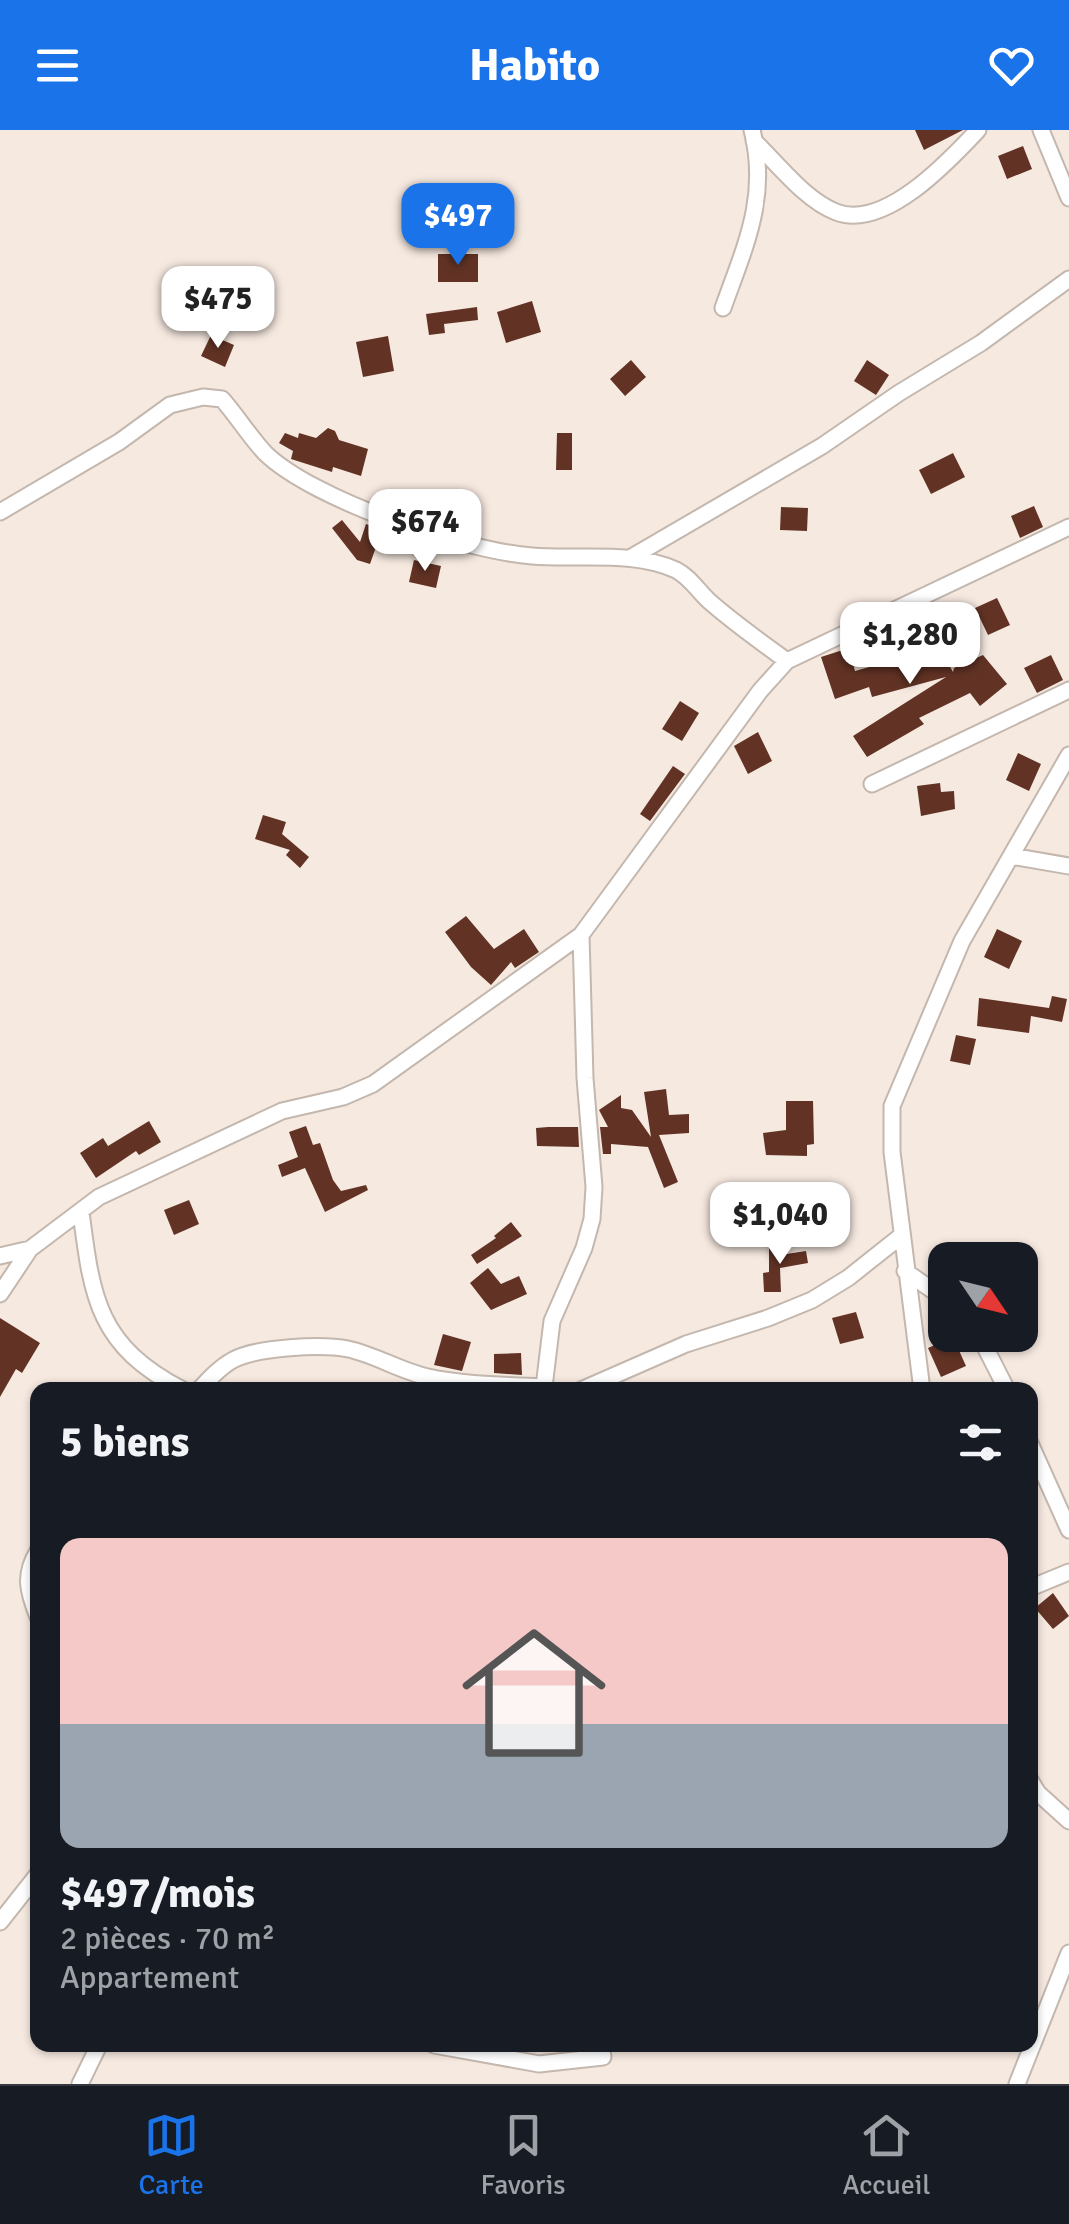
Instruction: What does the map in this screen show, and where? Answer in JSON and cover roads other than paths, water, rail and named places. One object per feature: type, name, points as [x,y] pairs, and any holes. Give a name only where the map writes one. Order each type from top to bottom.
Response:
[{"type":"street","points":[[753,135],[820,202],[848,216],[888,207],[929,178],[978,130]]},
{"type":"street","points":[[1041,130],[1069,198]]},
{"type":"street","points":[[724,308],[756,213],[760,171],[753,135]]},
{"type":"street","points":[[630,558],[822,446],[981,343],[1069,279]]},
{"type":"street","points":[[0,512],[119,442],[170,405],[203,397],[222,399],[266,453],[324,491],[456,543],[528,556],[630,558],[675,570],[734,622],[788,662]]},
{"type":"street","points":[[0,1294],[30,1249],[100,1196],[282,1111],[343,1097],[374,1084],[581,934],[760,691],[788,662],[1069,527]]},
{"type":"street","points":[[872,784],[1069,690]]},
{"type":"street","points":[[921,1382],[892,1152],[892,1106],[962,941],[1069,754]]},
{"type":"street","points":[[1011,856],[1069,866]]},
{"type":"street","points":[[545,1382],[552,1322],[584,1248],[592,1219],[594,1187],[585,1078],[581,934]]},
{"type":"street","points":[[81,1212],[94,1298],[105,1321],[142,1364],[170,1382]]},
{"type":"street","points":[[599,1382],[686,1344],[812,1300],[848,1278],[901,1236]]},
{"type":"street","points":[[0,1256],[30,1249]]},
{"type":"street","points":[[905,1271],[928,1288]]},
{"type":"street","points":[[206,1382],[237,1358],[256,1352],[316,1347],[348,1349],[431,1378],[481,1382]]},
{"type":"street","points":[[988,1352],[1003,1382]]},
{"type":"street","points":[[1038,1461],[1069,1530]]},
{"type":"street","points":[[30,1565],[30,1593]]},
{"type":"street","points":[[1038,1585],[1069,1572]]},
{"type":"street","points":[[1038,1793],[1069,1820]]},
{"type":"street","points":[[0,1922],[30,1884]]},
{"type":"street","points":[[1038,2031],[1069,1953]]},
{"type":"street","points":[[80,2084],[96,2052]]},
{"type":"street","points":[[472,2052],[538,2064],[603,2057],[602,2052]]},
{"type":"street","points":[[1017,2084],[1030,2052]]}]
